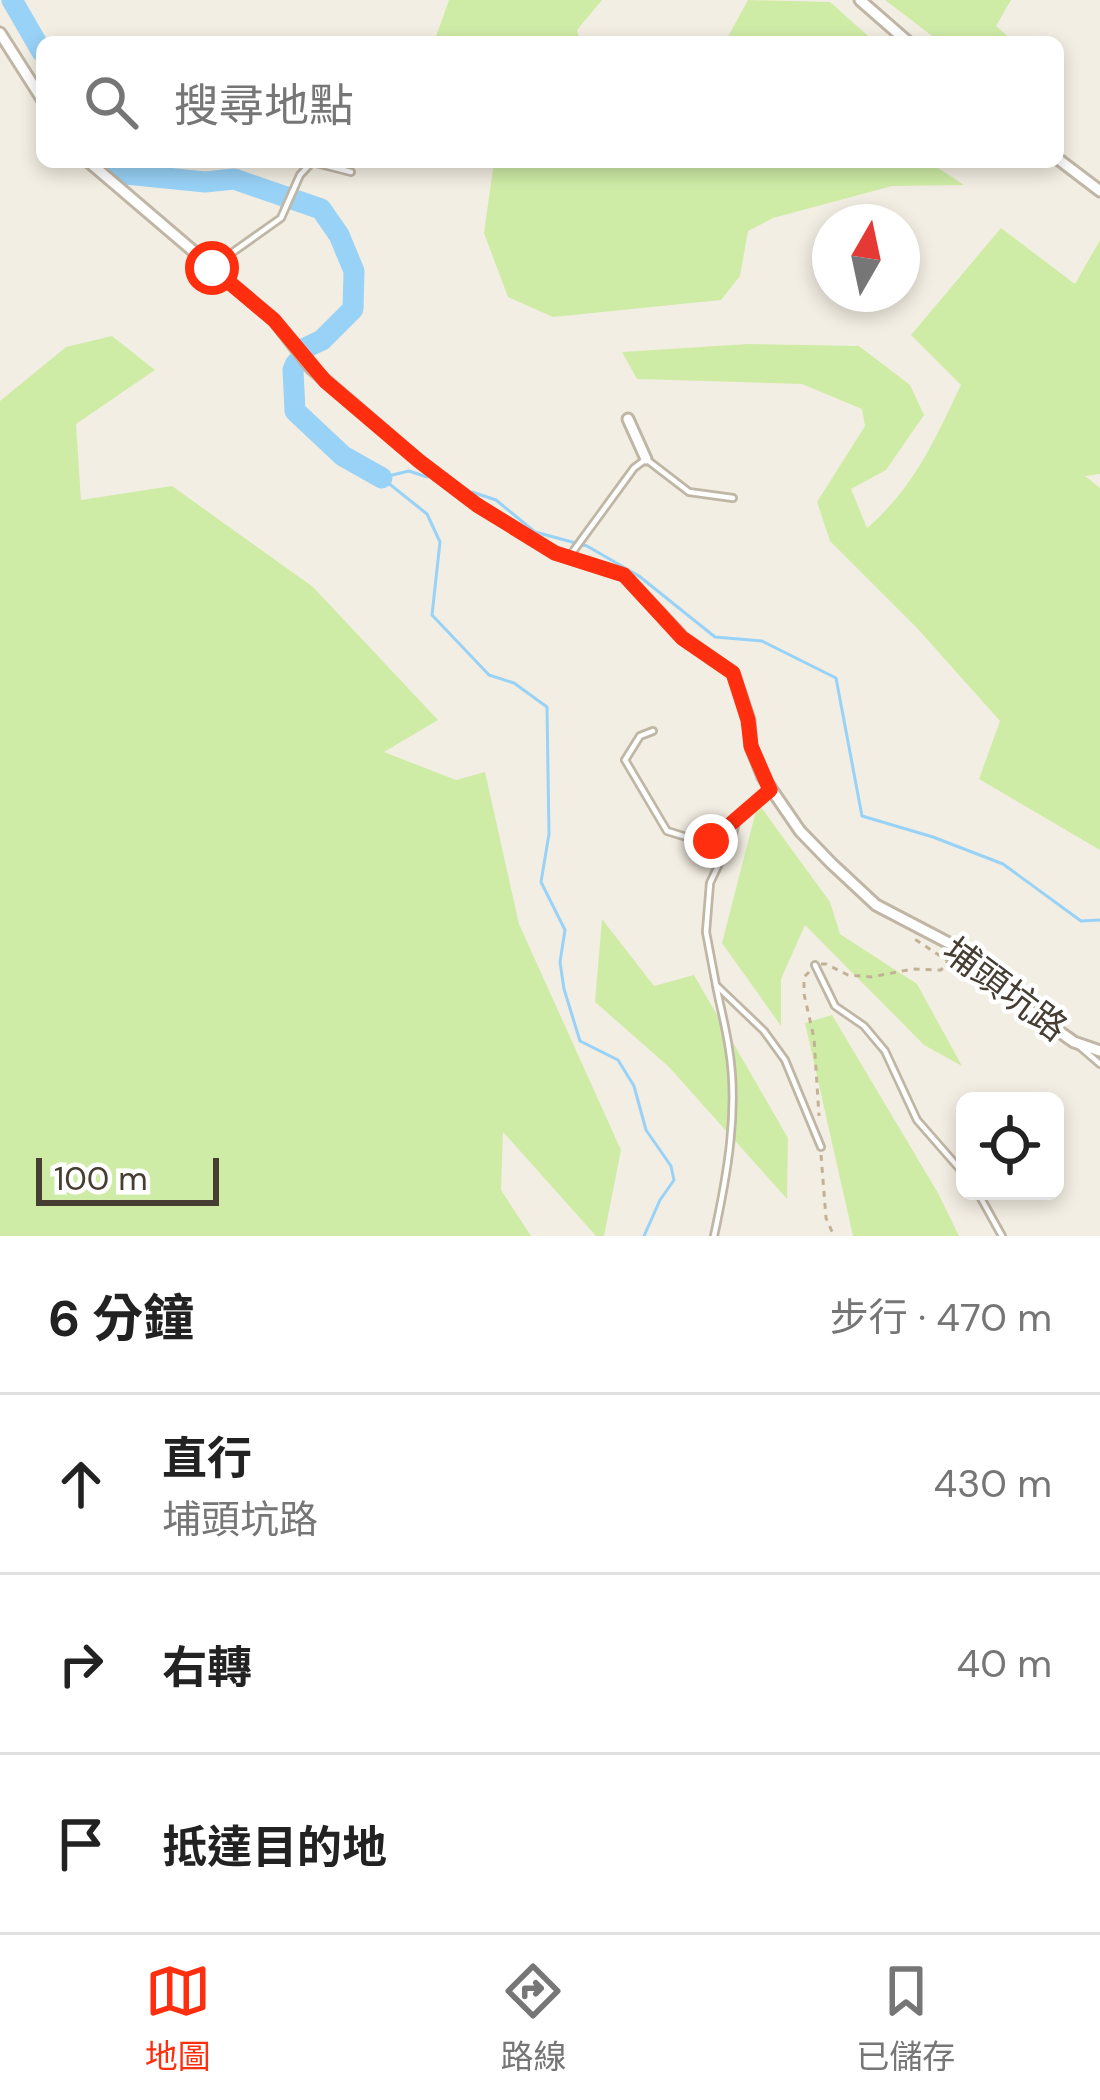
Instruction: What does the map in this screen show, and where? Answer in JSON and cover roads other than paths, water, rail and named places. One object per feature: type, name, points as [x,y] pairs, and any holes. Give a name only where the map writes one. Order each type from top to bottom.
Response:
[{"type":"street","points":[[860,0],[901,36]]},
{"type":"street","points":[[0,33],[36,90]]},
{"type":"street","points":[[1064,164],[1100,191]]},
{"type":"street","name":"埔頭坑路","points":[[100,168],[274,320],[325,381],[419,461],[477,505],[555,553],[571,554],[624,575],[682,638],[733,673],[751,746],[770,790],[800,831],[876,905],[964,950],[993,985],[1074,1042],[1100,1051]]},
{"type":"street","points":[[628,419],[646,459]]},
{"type":"lane","points":[[212,268],[280,218],[306,168]]},
{"type":"lane","points":[[335,168],[351,172]]},
{"type":"lane","points":[[571,554],[634,468],[646,459],[689,492],[733,499]]},
{"type":"lane","points":[[653,731],[640,736],[625,760],[667,831],[711,841],[770,790]]},
{"type":"lane","points":[[714,1236],[732,1125],[730,1052],[706,932],[710,884],[738,815]]},
{"type":"lane","points":[[815,965],[835,1006],[864,1026],[885,1051],[917,1120],[956,1165]]},
{"type":"lane","points":[[716,985],[764,1031],[785,1060],[821,1147]]},
{"type":"lane","points":[[1074,1042],[1100,1064]]},
{"type":"lane","points":[[982,1200],[1002,1236]]},
{"type":"waterway","points":[[12,0],[36,42]]},
{"type":"waterway","points":[[119,168],[126,174],[205,182],[234,179],[321,209],[339,235],[354,271],[353,309],[322,340],[301,350]]},
{"type":"waterway","points":[[296,363],[295,411],[343,456],[382,478]]},
{"type":"waterway","points":[[384,477],[409,471],[427,477]]},
{"type":"waterway","points":[[382,478],[427,514],[440,542],[432,615],[489,675],[514,683],[547,707],[549,834],[541,882],[565,930],[560,962],[564,989],[580,1041],[618,1060],[634,1086],[646,1130],[671,1166],[674,1180],[644,1236]]},
{"type":"waterway","points":[[472,492],[496,500],[535,532],[587,546],[639,576],[715,637],[762,641],[836,678],[862,816],[1003,864],[1081,921],[1100,920]]}]
